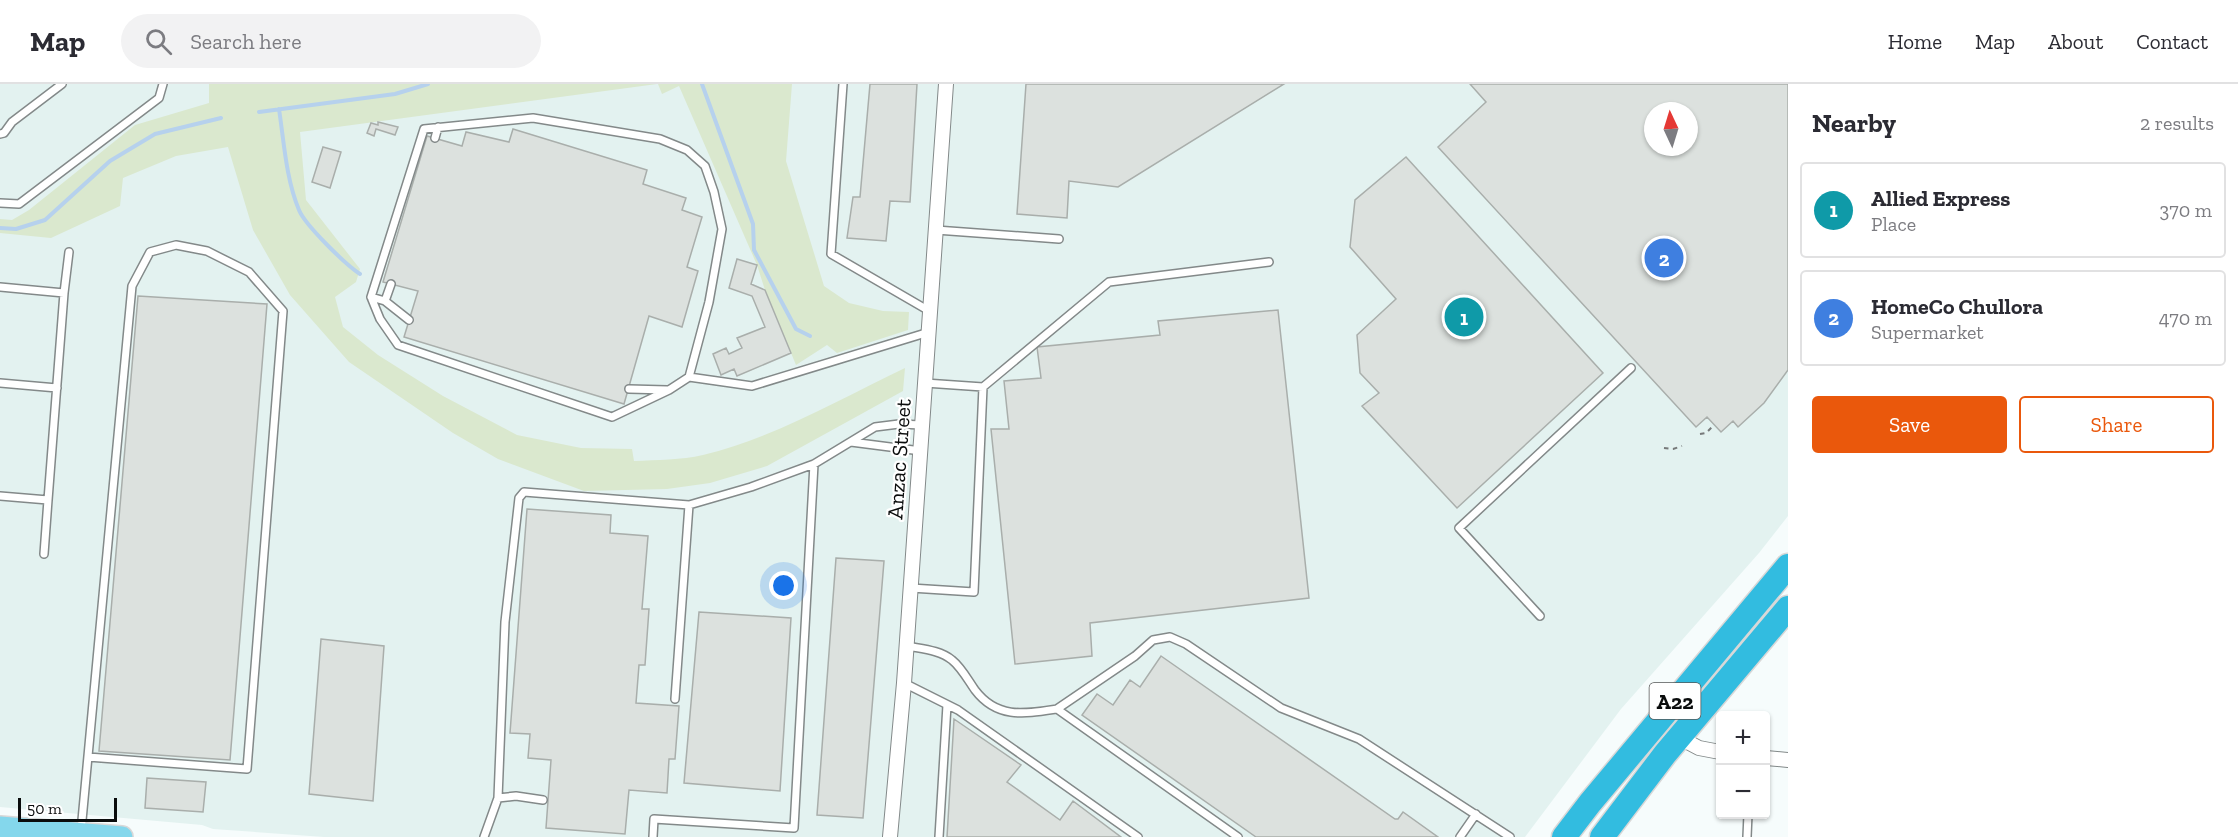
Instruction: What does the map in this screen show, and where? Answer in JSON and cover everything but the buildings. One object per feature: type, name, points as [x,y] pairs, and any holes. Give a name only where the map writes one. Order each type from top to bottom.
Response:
[{"type":"highway","name":"A22","points":[[1564,837],[1788,566]]},
{"type":"highway","name":"A22","points":[[1602,837],[1680,738],[1788,608]]},
{"type":"main road","points":[[0,827],[122,837]]},
{"type":"street","name":"Anzac Street","points":[[890,837],[907,646],[946,84]]},
{"type":"street","points":[[1680,738],[1699,748],[1716,751]]},
{"type":"street","points":[[1770,758],[1788,760]]},
{"type":"lane","points":[[0,134],[62,84]]},
{"type":"lane","points":[[0,203],[19,204],[159,98],[163,84]]},
{"type":"lane","points":[[843,84],[831,254],[931,312]]},
{"type":"lane","points":[[689,378],[709,302],[722,229],[705,166],[687,150],[660,139],[533,118],[424,129],[371,297],[380,319],[398,345],[612,417],[689,378],[752,387],[930,332]]},
{"type":"lane","points":[[435,138],[438,127]]},
{"type":"lane","points":[[936,230],[1059,239]]},
{"type":"lane","points":[[81,834],[88,757],[132,286],[150,252],[176,244],[207,251],[249,272],[283,311],[247,769],[88,757]]},
{"type":"lane","points":[[45,554],[69,252]]},
{"type":"lane","points":[[925,383],[983,387],[1109,282],[1269,262]]},
{"type":"lane","points":[[385,302],[390,284]]},
{"type":"lane","points":[[0,287],[64,293]]},
{"type":"lane","points":[[371,297],[385,302],[409,320]]},
{"type":"lane","points":[[1540,616],[1459,528],[1631,368]]},
{"type":"lane","points":[[0,383],[57,388]]},
{"type":"lane","points":[[911,588],[974,592],[983,387]]},
{"type":"lane","points":[[629,388],[669,390]]},
{"type":"lane","points":[[484,837],[498,798],[505,622],[519,498],[524,492],[689,505],[750,487],[814,464],[875,427],[899,424],[922,425]]},
{"type":"lane","points":[[851,442],[921,451]]},
{"type":"lane","points":[[653,837],[654,819],[794,828],[814,464]]},
{"type":"lane","points":[[0,496],[48,500]]},
{"type":"lane","points":[[675,699],[689,505]]},
{"type":"lane","points":[[907,646],[936,652],[952,660],[982,698],[996,709],[1013,712],[1057,710],[1136,656],[1153,640],[1170,637],[1186,644],[1281,708],[1359,739],[1510,837]]},
{"type":"lane","points":[[904,683],[958,710],[1138,837]]},
{"type":"lane","points":[[939,837],[947,705]]},
{"type":"lane","points":[[1057,710],[1239,837]]},
{"type":"lane","points":[[498,798],[516,796],[543,800]]},
{"type":"lane","points":[[1460,837],[1476,814]]},
{"type":"lane","points":[[1747,837],[1748,819]]},
{"type":"path","points":[[1700,434],[1706,433],[1714,425]]},
{"type":"path","points":[[1665,448],[1673,449],[1682,446]]},
{"type":"shaded area","points":[[0,84],[1788,84],[1788,516],[1759,553],[1621,709],[1525,837],[324,837],[213,829],[202,825],[0,807]]},
{"type":"green space","points":[[209,84],[657,84],[300,132],[306,200],[360,269],[356,282],[335,297],[343,327],[378,355],[443,396],[517,435],[581,448],[632,449],[634,461],[669,460],[703,455],[755,439],[905,368],[903,391],[767,466],[710,483],[667,489],[584,491],[498,459],[453,433],[349,362],[290,295],[253,230],[228,147],[176,156],[123,178],[120,206],[51,238],[0,233],[0,219],[12,220],[29,210],[135,125],[209,103]]},
{"type":"green space","points":[[658,84],[792,84],[786,161],[824,286],[849,303],[883,311],[909,312],[908,330],[837,353],[827,345],[796,365],[757,265],[679,86],[662,94]]},
{"type":"waterway","points":[[259,112],[395,94],[428,84]]},
{"type":"waterway","points":[[702,84],[753,224],[754,250],[796,329],[810,336]]},
{"type":"waterway","points":[[279,109],[288,173],[299,210],[326,244],[360,274]]},
{"type":"waterway","points":[[0,228],[16,229],[45,220],[110,161],[155,134],[221,118]]},
{"type":"place","name":"HomeCo Chullora","points":[[1664,258]]},
{"type":"place","name":"Allied Express","points":[[1464,317]]}]
